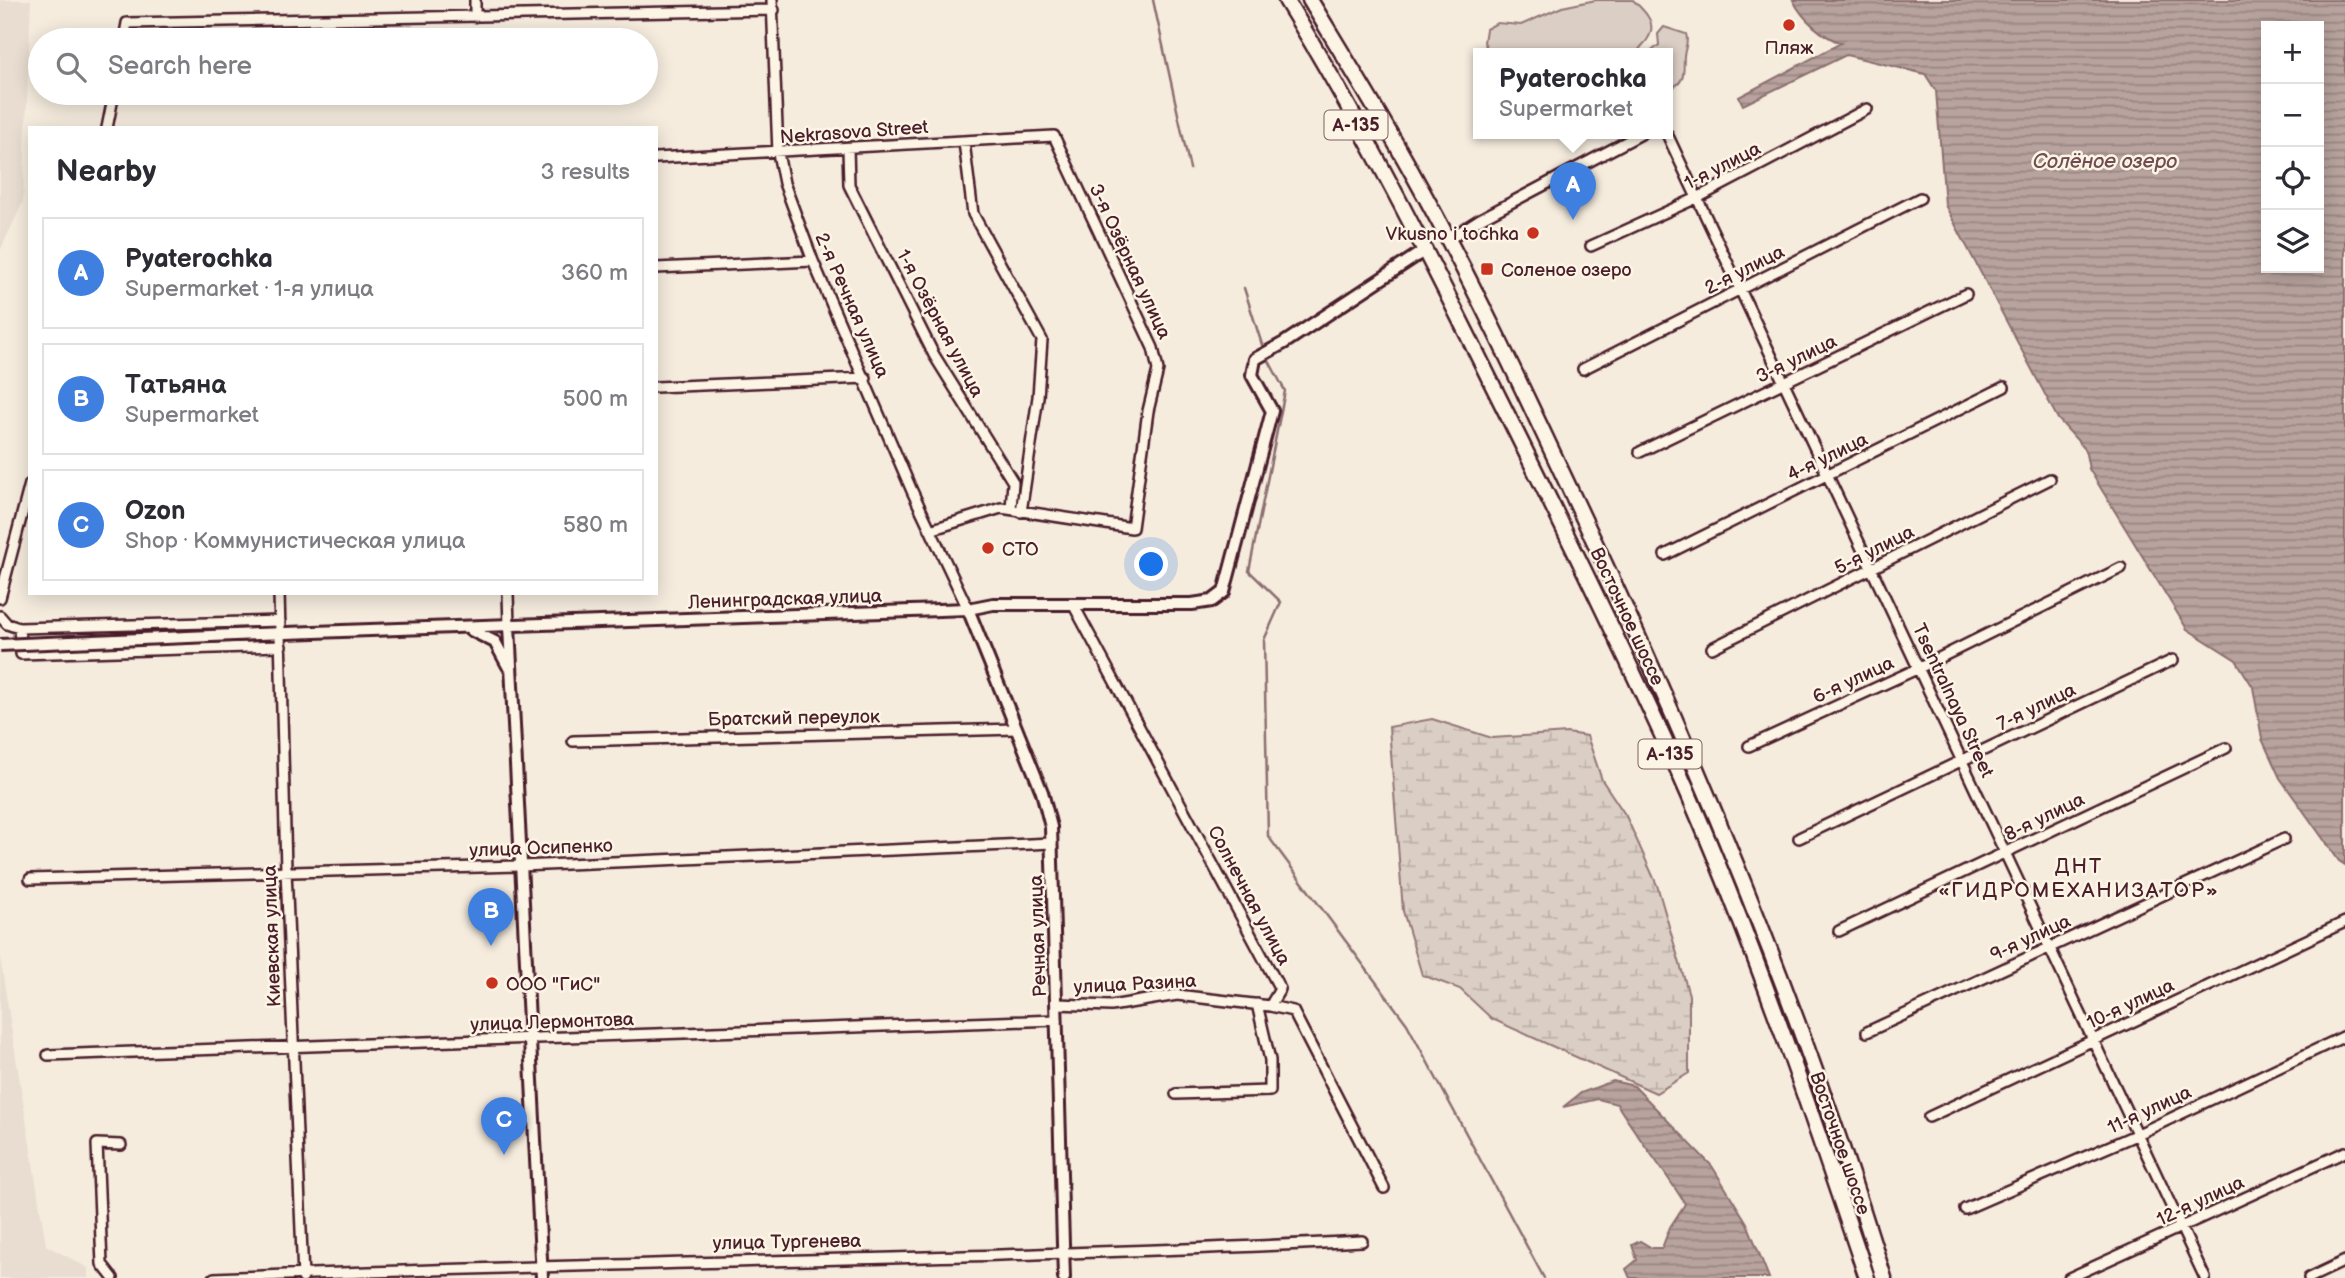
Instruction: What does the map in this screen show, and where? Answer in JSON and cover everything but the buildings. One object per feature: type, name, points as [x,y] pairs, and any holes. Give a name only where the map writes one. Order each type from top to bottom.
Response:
[{"type":"highway","name":"Восточное шоссе","points":[[1286,0],[1425,250],[1556,509],[1678,771],[1743,928],[1805,1094],[1867,1278]]},
{"type":"highway","name":"Восточное шоссе","points":[[1310,0],[1415,177],[1502,347],[1669,700],[1741,877],[1808,1055],[1884,1278]]},
{"type":"highway","points":[[1556,509],[1565,518],[1591,571],[1596,578],[1602,578],[1604,568],[1593,540]]},
{"type":"street","points":[[475,0],[475,17]]},
{"type":"street","name":"2-я Речная улица","points":[[772,0],[778,153],[783,183],[813,261],[930,530],[968,609]]},
{"type":"street","points":[[126,28],[127,23],[774,10]]},
{"type":"street","points":[[107,126],[112,105]]},
{"type":"street","name":"1-я улица","points":[[1591,246],[1699,197],[1867,109]]},
{"type":"street","name":"Nekrasova Street","points":[[658,158],[1054,136]]},
{"type":"street","name":"3-я Озёрная улица","points":[[1016,510],[1132,528],[1148,411],[1158,370],[1153,348],[1054,136]]},
{"type":"street","points":[[1447,240],[1480,219],[1632,139]]},
{"type":"street","name":"Tsentralnaya Street","points":[[1671,139],[2205,1278]]},
{"type":"street","points":[[930,530],[1001,508],[1016,510],[1038,397],[1042,340],[973,215],[964,142]]},
{"type":"street","name":"1-я Озёрная улица","points":[[848,148],[849,185],[934,355],[1013,482],[1016,510]]},
{"type":"street","name":"2-я улица","points":[[1583,369],[1920,198]]},
{"type":"street","name":"Ленинградская улица","points":[[0,645],[968,609],[993,604],[1192,604],[1212,601],[1224,592],[1272,411],[1251,370],[1255,359],[1425,250]]},
{"type":"street","points":[[658,268],[813,261]]},
{"type":"street","name":"3-я улица","points":[[1640,452],[1966,294]]},
{"type":"street","points":[[658,387],[866,378]]},
{"type":"street","name":"4-я улица","points":[[1665,555],[2004,387]]},
{"type":"street","name":"5-я улица","points":[[1712,648],[2050,479]]},
{"type":"street","points":[[0,598],[28,492]]},
{"type":"street","name":"6-я улица","points":[[1749,746],[1920,668],[2121,568]]},
{"type":"street","name":"Киевская улица","points":[[279,595],[286,870],[303,1276]]},
{"type":"street","points":[[508,595],[542,1278]]},
{"type":"street","name":"Солнечная улица","points":[[1073,604],[1280,989],[1270,1006]]},
{"type":"street","name":"Речная улица","points":[[968,609],[1048,811],[1052,843],[1064,1278]]},
{"type":"street","points":[[0,616],[7,624],[19,628],[280,621]]},
{"type":"street","points":[[19,628],[21,654],[281,646]]},
{"type":"street","points":[[462,628],[483,634],[495,642],[511,675]]},
{"type":"street","name":"7-я улица","points":[[1799,838],[2173,660]]},
{"type":"street","name":"Братский переулок","points":[[573,741],[1016,729]]},
{"type":"street","name":"8-я улица","points":[[1839,931],[2226,748]]},
{"type":"street","name":"9-я улица","points":[[1867,1031],[2284,839]]},
{"type":"street","name":"улица Осипенко","points":[[30,879],[286,870],[521,866],[1052,843]]},
{"type":"street","name":"10-я улица","points":[[1929,1116],[2345,922]]},
{"type":"street","name":"улица Разина","points":[[1057,1004],[1111,1006],[1177,995],[1270,1006]]},
{"type":"street","points":[[1176,1094],[1270,1091],[1270,1060],[1257,1004]]},
{"type":"street","points":[[1270,1006],[1293,1011],[1384,1188]]},
{"type":"street","name":"улица Лермонтова","points":[[48,1055],[1057,1020]]},
{"type":"street","name":"11-я улица","points":[[1965,1209],[2138,1134],[2345,1036]]},
{"type":"street","points":[[113,1278],[102,1264],[97,1144],[121,1144]]},
{"type":"street","name":"12-я улица","points":[[2069,1278],[2345,1152]]},
{"type":"street","name":"улица Тургенева","points":[[214,1278],[541,1265],[1063,1252],[1362,1241]]},
{"type":"street","points":[[2309,1278],[2345,1261]]},
{"type":"shaded area","points":[[0,0],[31,0],[23,202],[0,251]]},
{"type":"shaded area","points":[[0,957],[46,1245],[88,1268],[88,1278],[0,1278]]},
{"type":"green space","points":[[1596,0],[1633,0],[1649,18],[1650,34],[1641,48],[1487,48],[1484,42],[1486,29],[1497,23],[1521,25],[1562,7]]},
{"type":"green space","points":[[1664,27],[1686,34],[1684,71],[1679,83],[1673,87],[1673,48],[1655,48],[1659,45],[1658,34]]},
{"type":"green space","points":[[1432,719],[1492,738],[1567,733],[1587,736],[1602,780],[1626,816],[1657,885],[1689,995],[1689,1073],[1656,1093],[1492,1019],[1460,989],[1422,975],[1403,911],[1389,727]]},
{"type":"water","name":"Солёное озеро","points":[[1793,0],[2345,0],[2345,865],[2339,861],[2280,778],[2262,739],[2253,687],[2236,660],[2187,629],[2089,469],[2085,449],[2058,419],[1945,205],[1936,91],[1925,74],[1846,55],[1743,105],[1739,97],[1841,43],[1827,36],[1802,14]]},
{"type":"water","points":[[1613,1081],[1634,1086],[1712,1166],[1747,1223],[1769,1278],[1630,1278],[1626,1269],[1637,1260],[1632,1245],[1640,1241],[1652,1248],[1662,1248],[1670,1227],[1685,1204],[1617,1104],[1598,1099],[1563,1107],[1581,1093]]},
{"type":"waterway","points":[[1153,0],[1190,169]]},
{"type":"waterway","points":[[1244,288],[1264,351]]},
{"type":"waterway","points":[[1267,357],[1285,391],[1249,571],[1281,602],[1264,640],[1268,836],[1407,1024],[1544,1278]]},
{"type":"place","name":"Пляж","points":[[1789,25]]},
{"type":"place","name":"Pyaterochka","points":[[1573,220]]},
{"type":"place","name":"Vkusno i tochka","points":[[1533,233]]},
{"type":"place","name":"Соленое озеро","points":[[1487,269]]},
{"type":"place","name":"СТО","points":[[988,548]]},
{"type":"place","name":"Татьяна","points":[[491,946]]},
{"type":"place","name":"ООО \"ГиС\"","points":[[492,983]]},
{"type":"place","name":"Ozon","points":[[504,1155]]},
{"type":"district","name":"ДНТ «ГИДРОМЕХАНИЗАТОР»","points":[[2079,878]]}]
